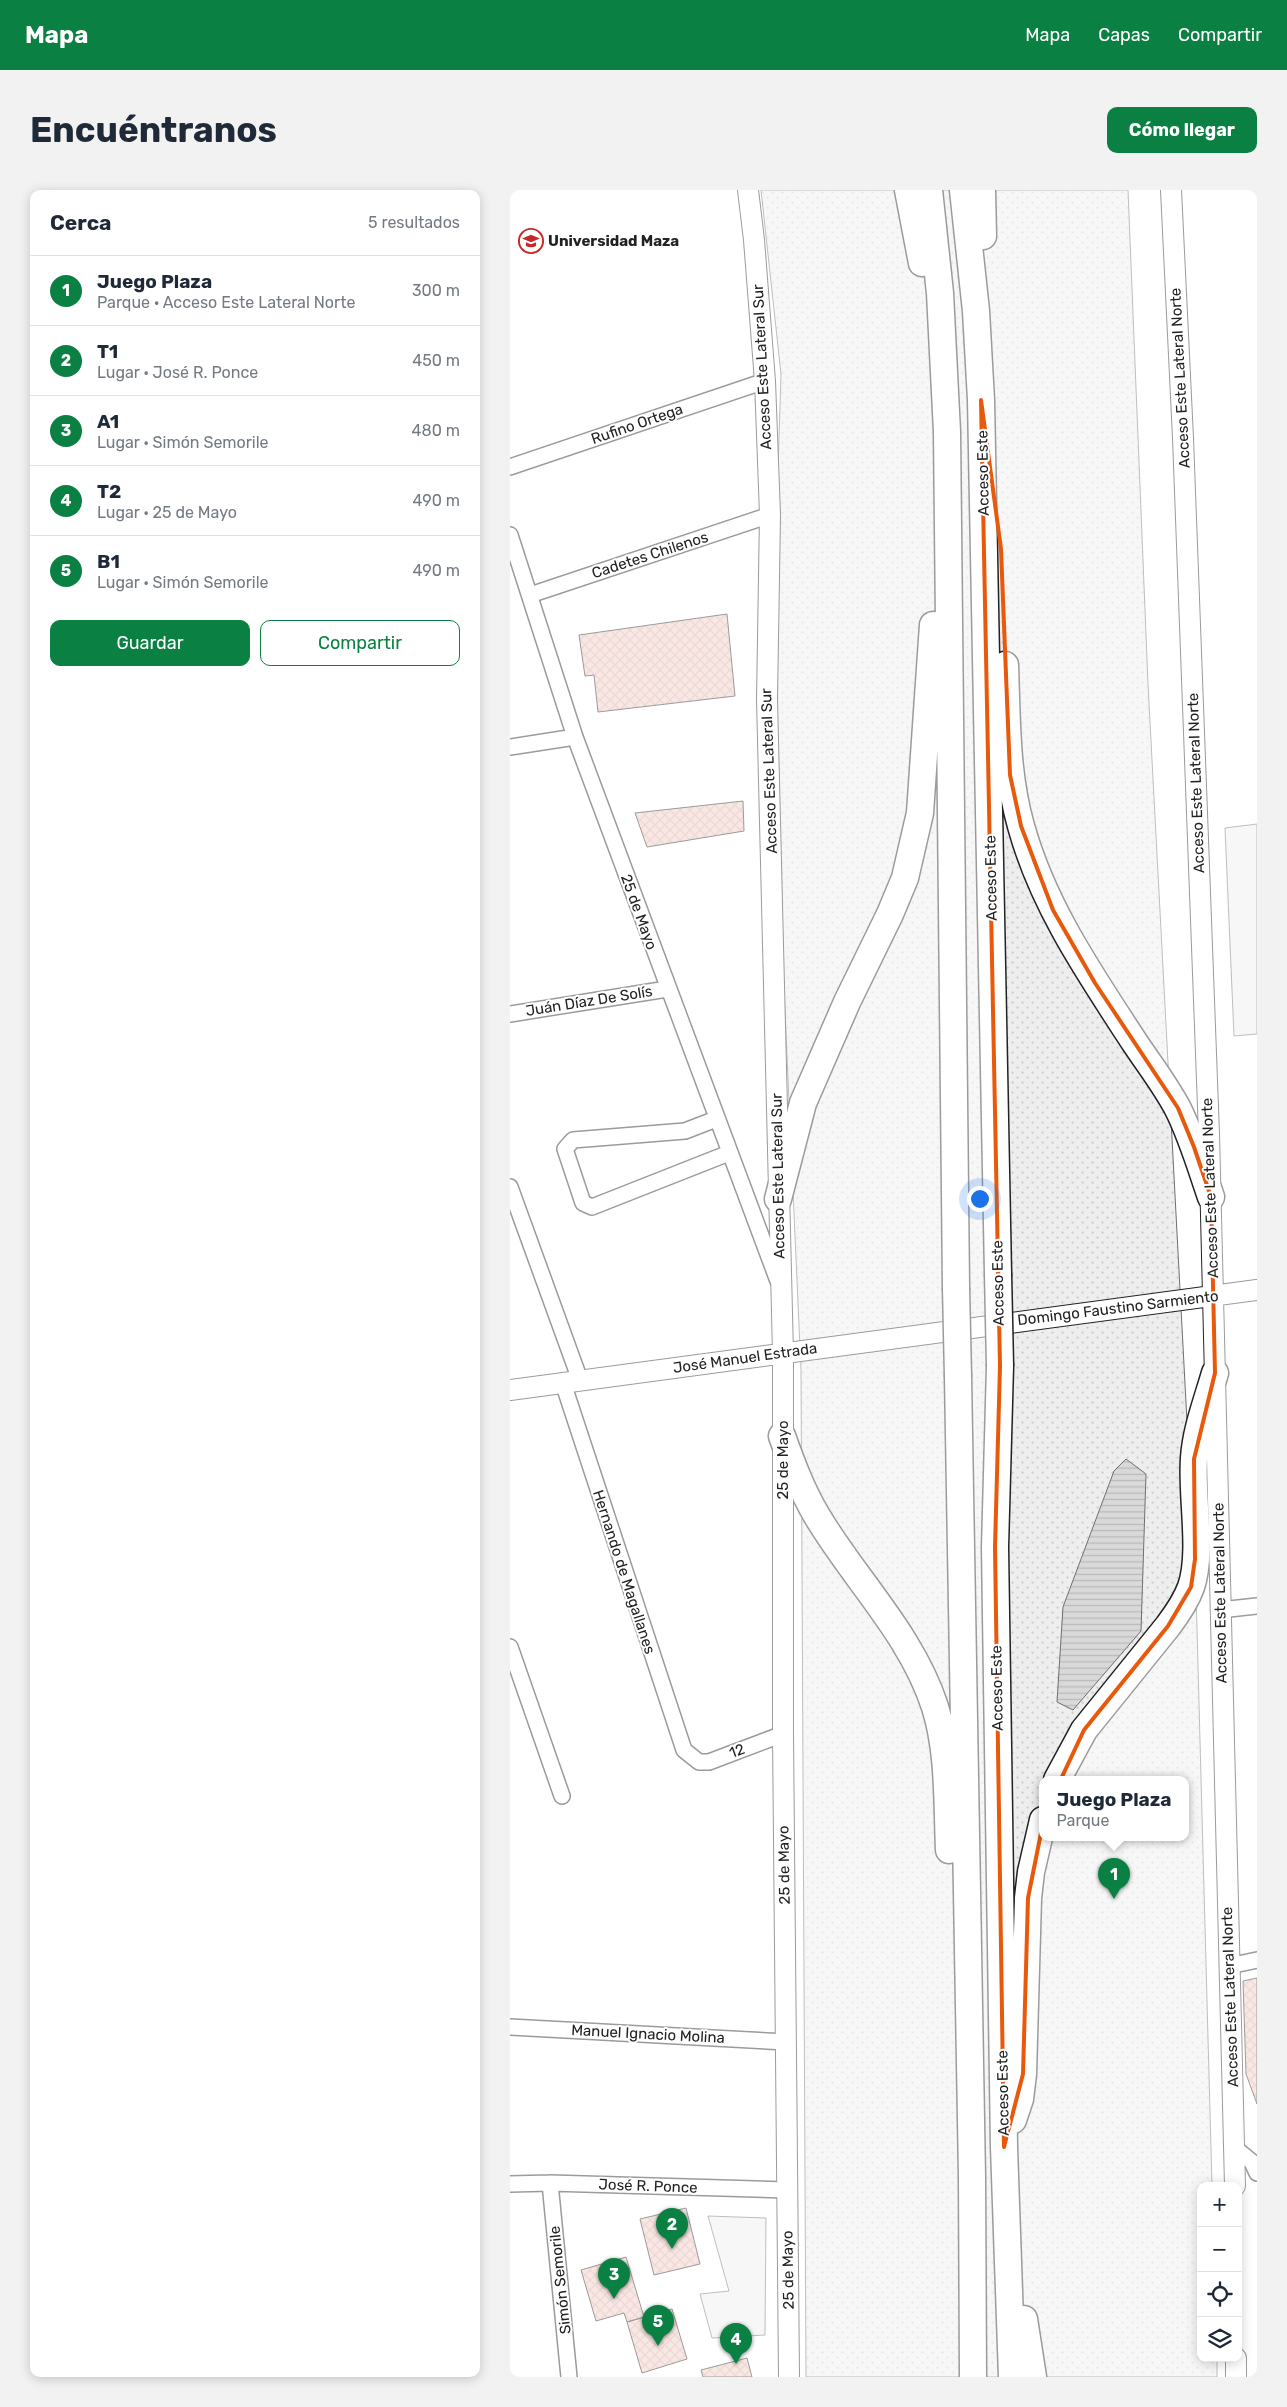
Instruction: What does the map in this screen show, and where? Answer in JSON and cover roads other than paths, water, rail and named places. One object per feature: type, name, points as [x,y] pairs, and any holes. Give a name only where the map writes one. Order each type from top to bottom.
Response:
[{"type":"highway","points":[[908,190],[915,233],[943,348]]},
{"type":"highway","points":[[929,190],[943,348],[947,432],[956,1288],[972,2177],[973,2377]]},
{"type":"highway","name":"Acceso Este","points":[[963,190],[976,311],[981,400],[1000,1366],[995,1547],[1004,2147],[1012,2377]]},
{"type":"highway","points":[[976,311],[984,267],[982,190]]},
{"type":"highway","points":[[981,400],[1001,548],[1010,775],[1021,826],[1054,910],[1071,944],[1178,1108],[1211,1197]]},
{"type":"highway","points":[[778,1199],[803,1103],[847,1002],[890,914],[905,878],[916,837],[923,786],[947,432]]},
{"type":"highway","points":[[1059,1776],[1084,1730],[1180,1610],[1191,1587],[1195,1559],[1196,1438],[1215,1373]]},
{"type":"highway","points":[[782,1436],[804,1492],[816,1515],[901,1636],[923,1677],[935,1707],[942,1738],[962,2095],[972,2177]]},
{"type":"highway","points":[[1004,2147],[1020,2099],[1023,2074],[1028,1898],[1030,1872],[1039,1836]]},
{"type":"highway","points":[[955,2377],[972,2214]]},
{"type":"highway","points":[[1008,2222],[1033,2377]]},
{"type":"street","name":"Acceso Este Lateral Sur","points":[[748,190],[754,240],[765,381],[770,515],[767,699],[783,1354]]},
{"type":"street","name":"Acceso Este Lateral Norte","points":[[1171,190],[1183,438],[1211,1197],[1235,2182]]},
{"type":"street","name":"Rufino Ortega","points":[[510,467],[765,381]]},
{"type":"street","name":"Cadetes Chilenos","points":[[530,595],[770,515]]},
{"type":"street","name":"25 de Mayo","points":[[510,535],[575,737],[667,989],[780,1286]]},
{"type":"street","points":[[510,746],[575,737]]},
{"type":"street","name":"Juán Díaz De Solís","points":[[510,1014],[667,989]]},
{"type":"street","points":[[716,1119],[685,1131],[573,1140],[565,1149],[583,1203],[592,1207],[729,1153]]},
{"type":"street","name":"Hernando de Magallanes","points":[[510,1187],[678,1737],[684,1750],[690,1757]]},
{"type":"street","name":"Domingo Faustino Sarmiento","points":[[979,1326],[1257,1290]]},
{"type":"street","name":"José Manuel Estrada","points":[[510,1390],[979,1326]]},
{"type":"street","name":"25 de Mayo","points":[[783,1354],[783,1734],[789,2377]]},
{"type":"street","points":[[1220,1610],[1257,1606]]},
{"type":"street","points":[[510,1647],[562,1796]]},
{"type":"street","name":"12","points":[[690,1757],[699,1762],[709,1762],[783,1734]]},
{"type":"street","points":[[1229,1966],[1257,1960]]},
{"type":"street","name":"Manuel Ignacio Molina","points":[[510,2026],[786,2042]]},
{"type":"street","points":[[1235,2148],[1255,2166]]},
{"type":"street","name":"José R. Ponce","points":[[510,2184],[550,2183],[786,2190]]},
{"type":"street","name":"Simón Semorile","points":[[550,2183],[569,2377]]},
{"type":"street","points":[[1236,2362],[1236,2377]]},
{"type":"place","name":"Universidad Maza","points":[[531,241]]},
{"type":"place","name":"Juego Plaza","points":[[1114,1899]]},
{"type":"place","name":"T1","points":[[672,2249]]},
{"type":"place","name":"A1","points":[[614,2299]]},
{"type":"place","name":"B1","points":[[658,2346]]},
{"type":"place","name":"T2","points":[[736,2364]]}]
